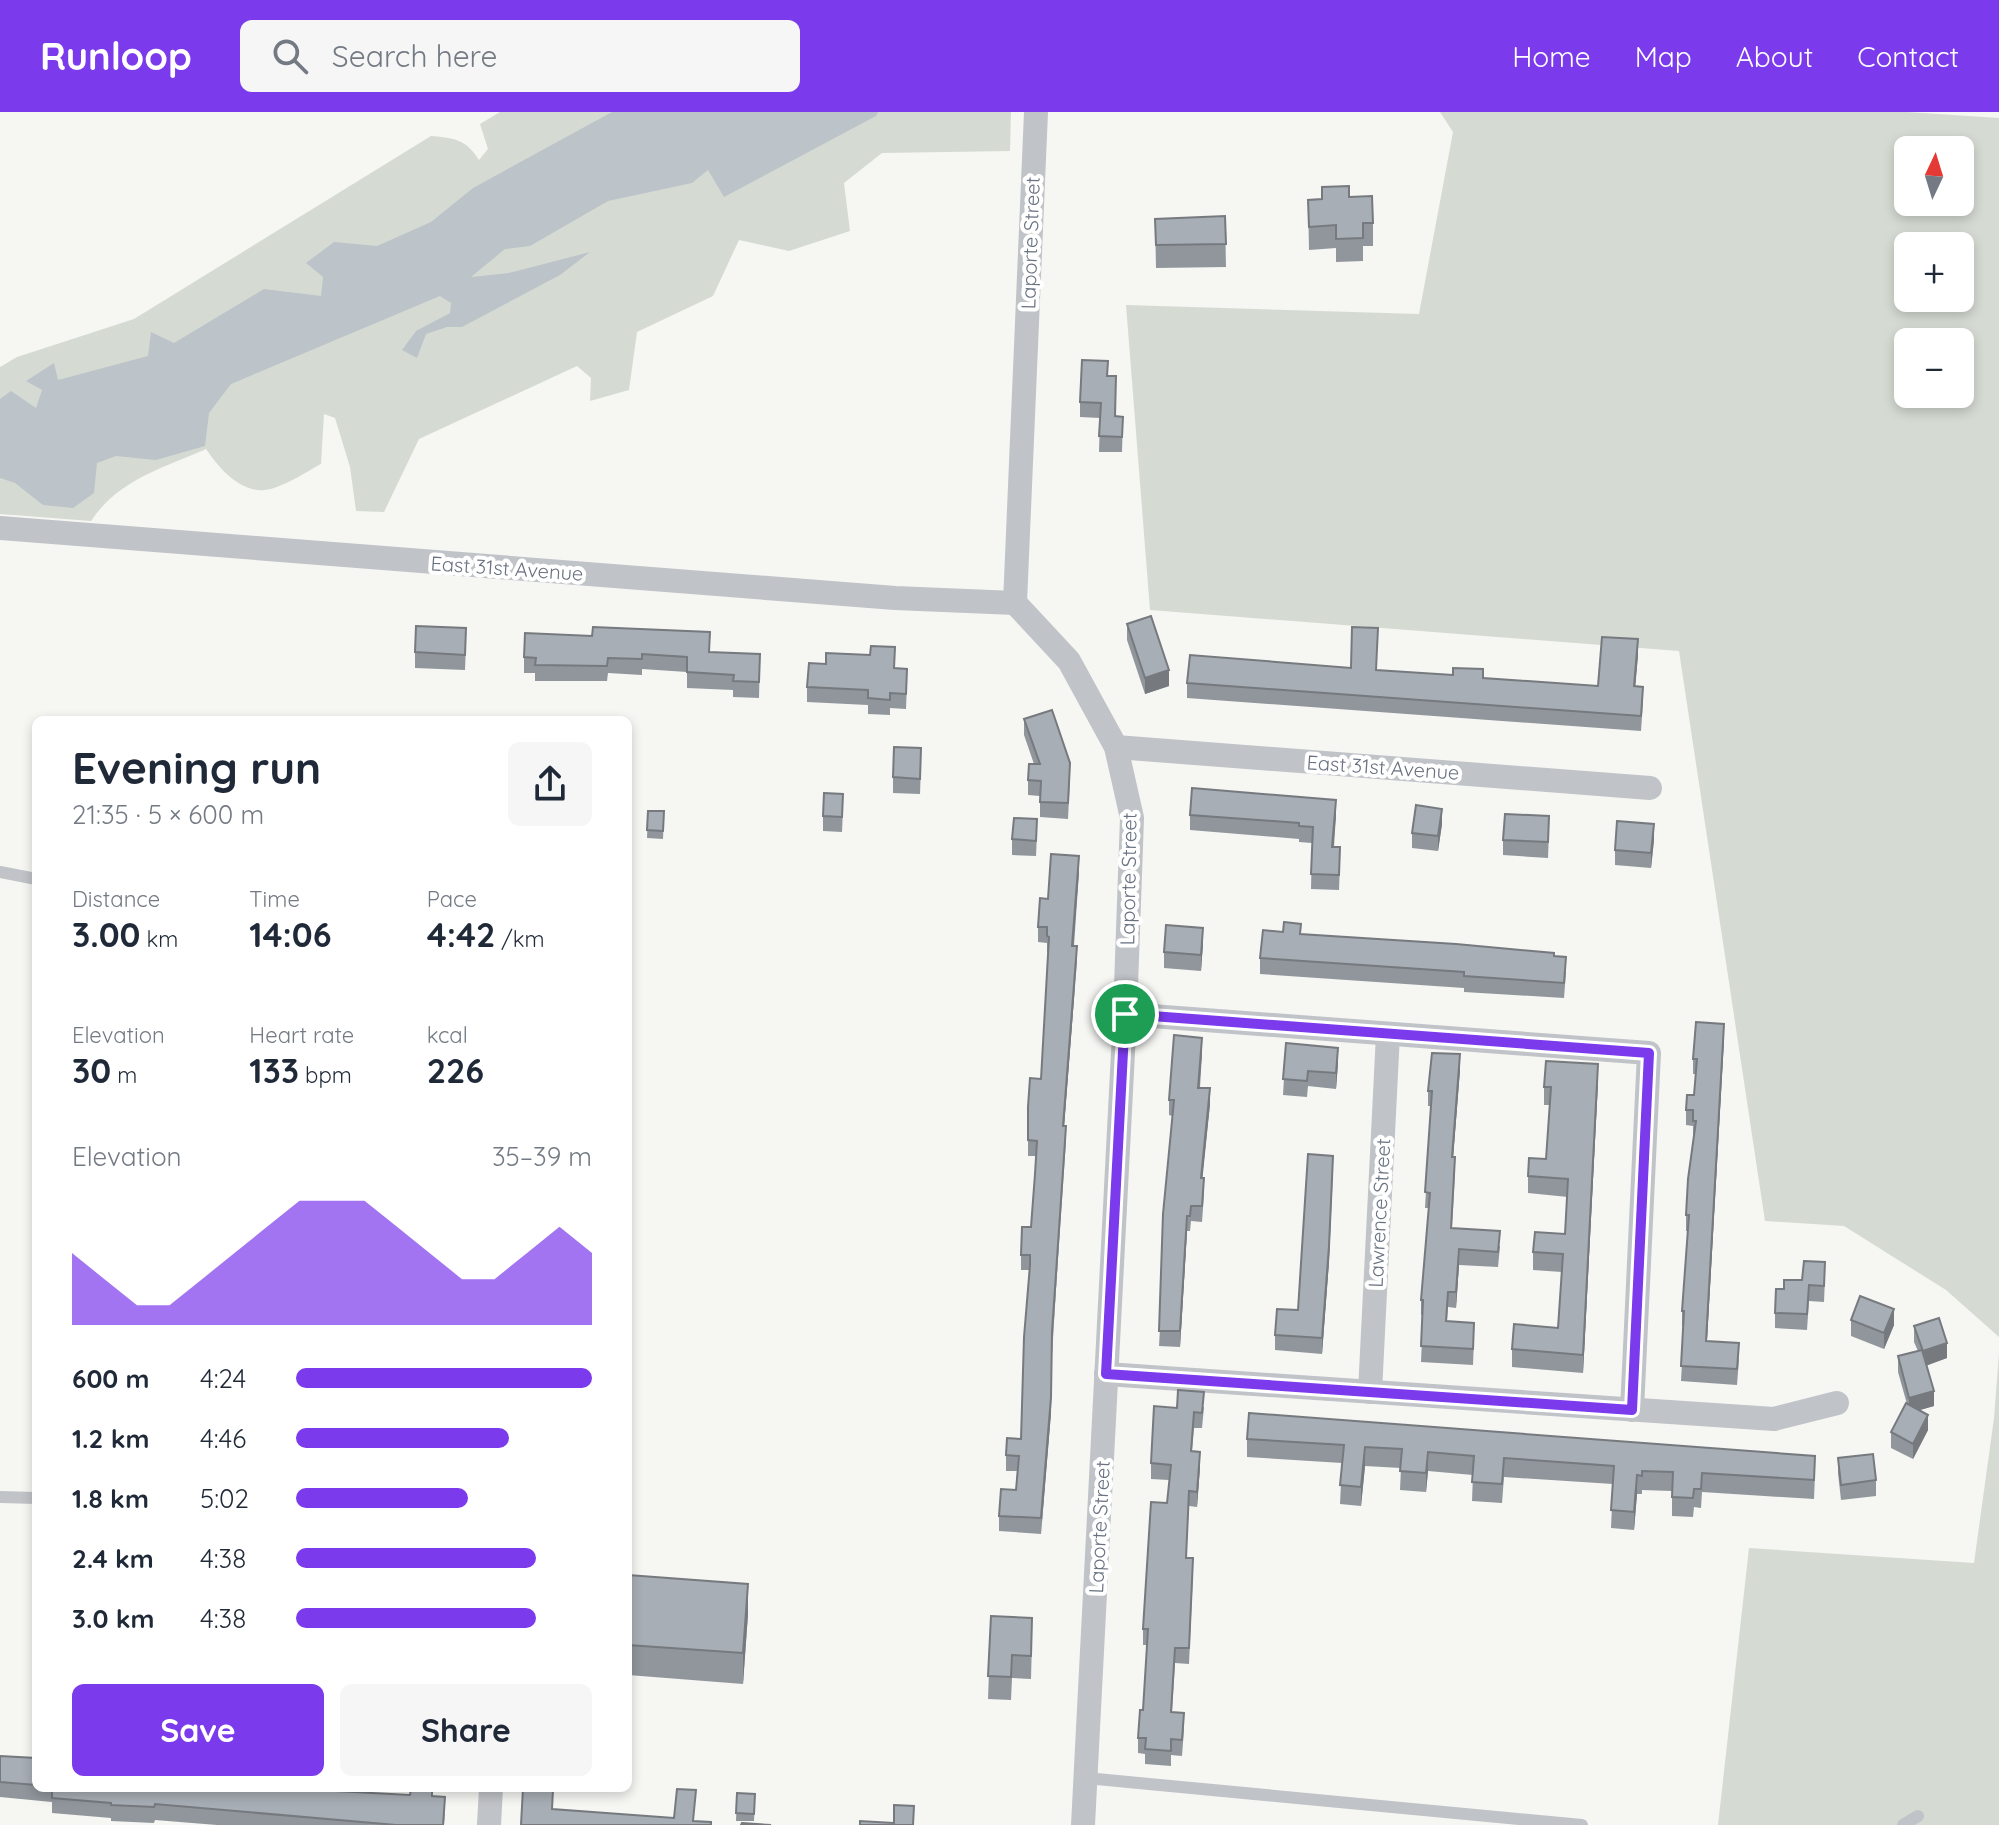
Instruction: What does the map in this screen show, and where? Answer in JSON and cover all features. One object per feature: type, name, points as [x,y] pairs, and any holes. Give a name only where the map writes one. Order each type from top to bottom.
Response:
[{"type":"street","name":"Laporte Street","points":[[1036,112],[1015,603],[1069,661],[1116,747],[1132,818],[1125,1014],[1083,1825]]},
{"type":"street","name":"East 31st Avenue","points":[[0,528],[895,598],[1015,603]]},
{"type":"street","name":"East 31st Avenue","points":[[1116,747],[1650,788]]},
{"type":"street","points":[[1125,1014],[1649,1053],[1632,1410]]},
{"type":"street","name":"Lawrence Street","points":[[1370,1392],[1388,1034]]},
{"type":"street","points":[[1106,1374],[1774,1419],[1837,1403]]},
{"type":"street","points":[[489,1825],[491,1792]]},
{"type":"lane","points":[[0,872],[32,878]]},
{"type":"lane","points":[[0,1497],[32,1498]]},
{"type":"lane","points":[[1086,1778],[1582,1825]]},
{"type":"lane","points":[[1903,1825],[1918,1816]]},
{"type":"shaded area","points":[[500,112],[1011,112],[1010,151],[882,153],[844,183],[850,231],[789,251],[739,240],[713,296],[637,332],[629,390],[590,401],[591,378],[577,366],[419,439],[384,512],[356,511],[350,467],[335,418],[324,414],[321,464],[274,488],[263,490],[244,486],[226,474],[206,449],[128,485],[114,495],[91,521],[0,514],[0,367],[17,357],[134,319],[431,136],[459,141],[479,160],[488,149],[480,124]]},
{"type":"shaded area","points":[[612,112],[878,112],[876,116],[724,197],[708,170],[692,183],[608,201],[530,246],[505,249],[471,277],[509,273],[590,252],[560,275],[462,327],[447,327],[426,334],[417,358],[402,350],[416,331],[450,313],[451,303],[440,296],[231,384],[209,413],[205,446],[156,460],[116,456],[97,463],[94,493],[73,508],[43,505],[15,483],[0,478],[0,399],[11,391],[36,408],[42,390],[26,381],[54,363],[58,380],[148,356],[151,332],[174,343],[264,289],[321,296],[323,277],[306,263],[334,242],[377,246],[431,222],[473,188]]},
{"type":"shaded area","points":[[1440,112],[1907,112],[1999,118],[1999,1337],[1946,1290],[1844,1226],[1765,1221],[1679,651],[1150,610],[1126,305],[1419,314],[1453,132]]},
{"type":"shaded area","points":[[1999,1353],[1999,1825],[1718,1825],[1749,1548],[1974,1563],[1994,1418]]},
{"type":"building","points":[[1349,186],[1349,197],[1372,196],[1373,223],[1363,223],[1363,238],[1336,239],[1336,225],[1309,227],[1308,200],[1322,199],[1322,187]]},
{"type":"building","points":[[1225,216],[1226,244],[1156,245],[1155,219]]},
{"type":"building","points":[[1082,360],[1108,361],[1107,376],[1116,376],[1115,416],[1123,417],[1122,437],[1099,436],[1101,403],[1080,402]]},
{"type":"building","points":[[1151,616],[1169,670],[1145,678],[1127,624]]},
{"type":"building","points":[[416,626],[466,628],[465,655],[415,652]]},
{"type":"building","points":[[593,627],[710,632],[709,652],[760,654],[759,682],[733,681],[734,675],[687,672],[687,657],[642,654],[642,659],[608,658],[607,666],[535,665],[536,658],[524,657],[525,633],[592,636]]},
{"type":"building","points":[[1352,627],[1378,628],[1376,670],[1453,675],[1453,668],[1483,669],[1483,678],[1598,686],[1602,637],[1638,639],[1634,686],[1643,687],[1641,716],[1187,683],[1190,655],[1351,668]]},
{"type":"building","points":[[871,646],[895,647],[894,668],[907,669],[906,694],[890,693],[890,700],[868,698],[868,690],[807,687],[809,663],[826,664],[826,653],[870,655]]},
{"type":"building","points":[[1052,710],[1070,763],[1068,803],[1040,802],[1041,781],[1028,780],[1029,764],[1040,764],[1024,719]]},
{"type":"building","points":[[894,747],[921,748],[920,779],[893,777]]},
{"type":"building","points":[[1192,788],[1336,800],[1332,847],[1340,847],[1339,875],[1311,874],[1313,827],[1299,826],[1299,823],[1190,815]]},
{"type":"building","points":[[824,793],[843,794],[842,817],[823,816]]},
{"type":"building","points":[[1416,805],[1442,809],[1438,836],[1412,833]]},
{"type":"building","points":[[648,811],[664,811],[663,831],[647,830]]},
{"type":"building","points":[[1505,814],[1549,816],[1548,842],[1503,840]]},
{"type":"building","points":[[1014,818],[1037,819],[1036,841],[1012,839]]},
{"type":"building","points":[[1617,821],[1654,824],[1651,853],[1615,850]]},
{"type":"building","points":[[1051,854],[1079,856],[1072,946],[1077,946],[1063,1126],[1066,1126],[1052,1332],[1051,1397],[1041,1518],[999,1516],[1001,1489],[1016,1490],[1019,1456],[1006,1455],[1007,1438],[1021,1439],[1030,1265],[1030,1255],[1021,1255],[1022,1227],[1031,1227],[1037,1141],[1028,1140],[1028,1107],[1030,1078],[1041,1079],[1049,937],[1047,927],[1038,927],[1040,898],[1048,899]]},
{"type":"building","points":[[1284,922],[1301,924],[1300,934],[1554,953],[1554,956],[1566,957],[1564,983],[1464,976],[1464,972],[1260,958],[1263,930],[1283,932]]},
{"type":"building","points":[[1166,925],[1203,928],[1201,955],[1164,952]]},
{"type":"building","points":[[1696,1022],[1724,1024],[1706,1341],[1739,1343],[1737,1369],[1681,1366],[1688,1179],[1696,1121],[1693,1121],[1693,1110],[1686,1110],[1687,1095],[1694,1095]]},
{"type":"building","points":[[1174,1035],[1202,1038],[1198,1088],[1210,1088],[1201,1178],[1204,1178],[1202,1206],[1191,1206],[1190,1216],[1187,1216],[1180,1331],[1159,1331],[1163,1214],[1174,1100],[1169,1100]]},
{"type":"building","points":[[1286,1043],[1338,1048],[1336,1073],[1308,1071],[1307,1081],[1283,1079]]},
{"type":"building","points":[[1432,1053],[1460,1054],[1452,1157],[1455,1157],[1451,1228],[1500,1231],[1498,1252],[1459,1249],[1456,1292],[1448,1292],[1446,1321],[1474,1323],[1473,1349],[1421,1346],[1421,1300],[1430,1193],[1425,1192]]},
{"type":"building","points":[[1546,1061],[1598,1064],[1583,1355],[1512,1349],[1514,1324],[1558,1328],[1563,1254],[1533,1252],[1535,1232],[1565,1234],[1568,1179],[1528,1176],[1529,1158],[1546,1159],[1551,1087],[1544,1087]]},
{"type":"building","points":[[1308,1154],[1333,1156],[1322,1338],[1275,1335],[1277,1309],[1298,1310]]},
{"type":"building","points":[[1804,1261],[1825,1262],[1824,1286],[1809,1285],[1807,1314],[1775,1313],[1776,1289],[1784,1289],[1784,1280],[1802,1280]]},
{"type":"building","points":[[1860,1296],[1894,1309],[1884,1333],[1851,1320]]},
{"type":"building","points":[[1939,1318],[1947,1343],[1923,1351],[1914,1326]]},
{"type":"building","points":[[1922,1350],[1934,1391],[1909,1398],[1898,1356]]},
{"type":"building","points":[[1178,1390],[1204,1392],[1202,1413],[1194,1412],[1191,1451],[1200,1452],[1197,1492],[1189,1491],[1186,1558],[1193,1558],[1189,1648],[1175,1648],[1171,1712],[1184,1713],[1182,1740],[1171,1739],[1171,1751],[1145,1749],[1146,1738],[1138,1738],[1140,1710],[1143,1710],[1148,1629],[1143,1629],[1151,1502],[1167,1503],[1171,1465],[1151,1463],[1154,1406],[1177,1408]]},
{"type":"building","points":[[1906,1403],[1928,1415],[1913,1444],[1891,1432]]},
{"type":"building","points":[[1249,1413],[1815,1456],[1814,1480],[1702,1473],[1701,1489],[1694,1489],[1693,1498],[1672,1497],[1673,1472],[1642,1471],[1642,1476],[1637,1475],[1634,1512],[1611,1510],[1614,1466],[1504,1458],[1502,1484],[1472,1482],[1474,1456],[1428,1452],[1426,1473],[1400,1471],[1402,1449],[1365,1447],[1361,1487],[1340,1485],[1344,1445],[1247,1439]]},
{"type":"building","points":[[1873,1454],[1876,1480],[1841,1485],[1838,1458]]},
{"type":"building","points":[[632,1575],[748,1584],[743,1653],[632,1645]]},
{"type":"building","points":[[991,1616],[1032,1618],[1031,1656],[1012,1655],[1011,1677],[988,1676]]},
{"type":"building","points":[[0,1756],[32,1758],[32,1785],[0,1782]]},
{"type":"building","points":[[677,1789],[696,1790],[693,1821],[711,1822],[711,1825],[521,1825],[523,1792],[553,1792],[552,1809],[674,1818]]},
{"type":"building","points":[[52,1792],[353,1792],[410,1795],[410,1792],[432,1792],[432,1796],[445,1797],[443,1825],[396,1825],[52,1798]]},
{"type":"building","points":[[737,1793],[755,1794],[754,1814],[736,1813]]},
{"type":"building","points":[[894,1805],[914,1806],[913,1825],[860,1825],[860,1821],[894,1823]]},
{"type":"route","points":[[1125,1014],[1649,1053],[1632,1410],[1106,1374],[1125,1014]]}]
